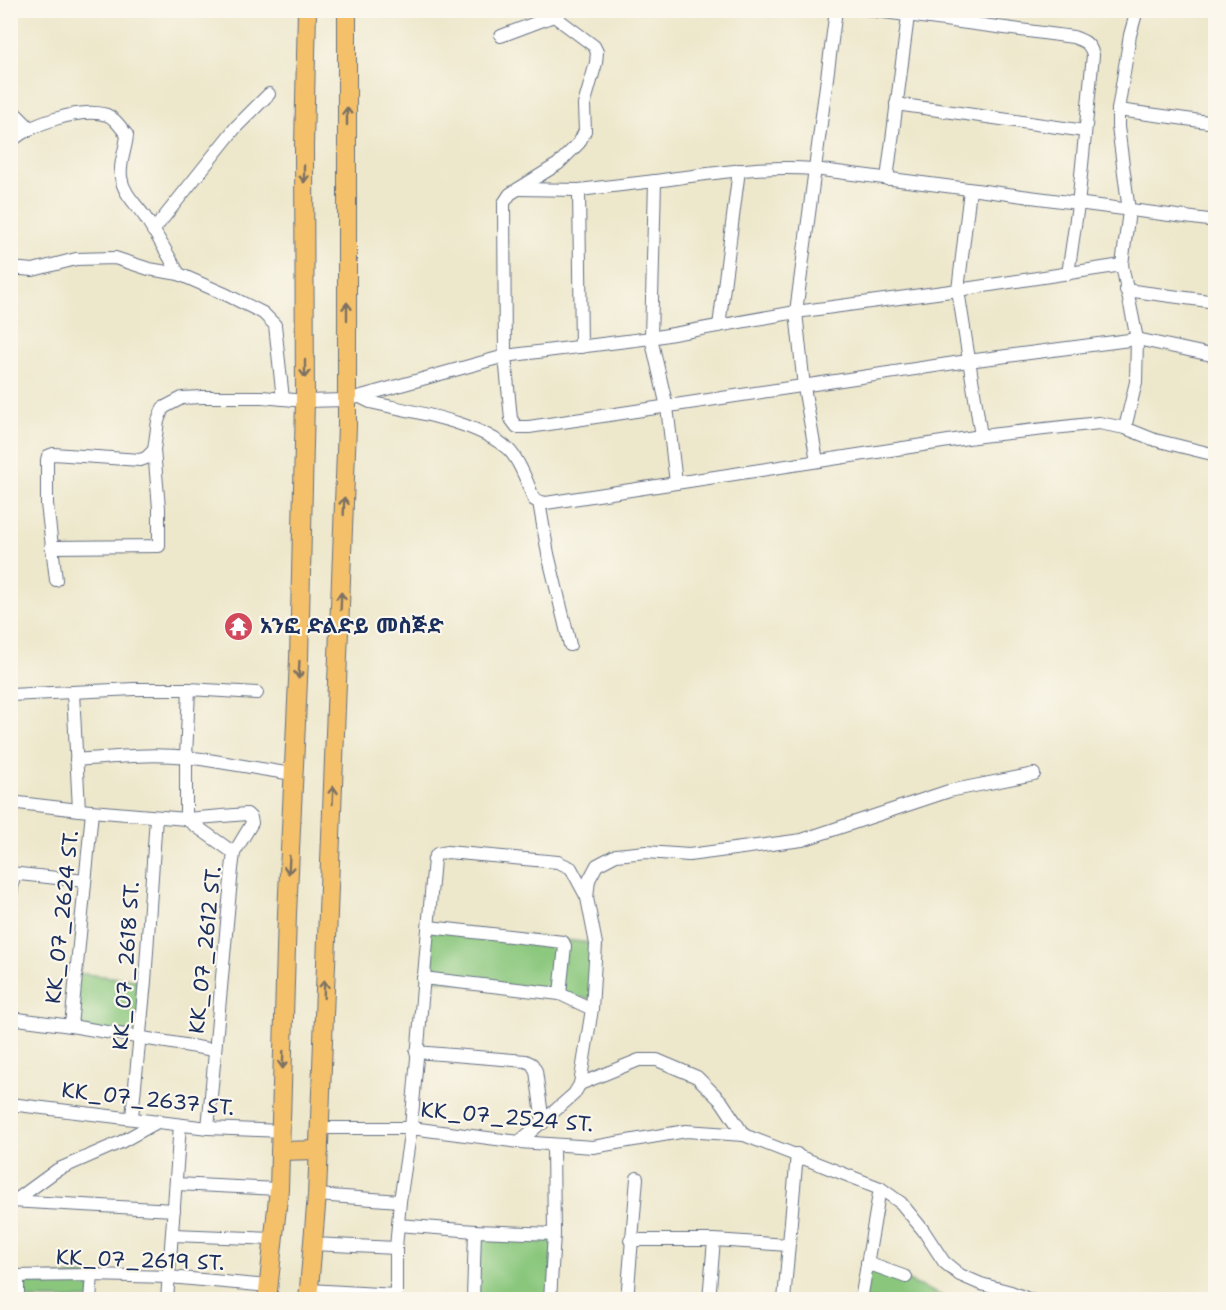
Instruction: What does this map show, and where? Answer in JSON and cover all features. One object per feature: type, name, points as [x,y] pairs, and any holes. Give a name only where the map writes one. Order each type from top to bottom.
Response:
[{"type":"highway","points":[[268,1293],[279,1189],[287,914],[300,612],[307,10]]},
{"type":"highway","points":[[309,1295],[317,1196],[326,926],[353,399],[346,10]]},
{"type":"highway","points":[[280,1151],[319,1150]]},
{"type":"street","points":[[817,461],[804,387],[796,312],[836,10]]},
{"type":"street","points":[[869,10],[1073,37],[1085,41],[1091,47],[1093,55],[1078,205],[1068,274]]},
{"type":"street","points":[[1125,428],[1136,382],[1137,339],[1122,266],[1129,211],[1118,127],[1118,110],[1130,35],[1137,10]]},
{"type":"street","points":[[501,36],[552,13],[594,46],[597,52],[584,105],[585,131],[579,143],[558,164],[510,194],[504,203],[505,356],[511,419],[517,427],[529,428],[969,361],[1137,339],[1210,355],[1215,344]]},
{"type":"street","points":[[887,179],[908,16]]},
{"type":"street","points":[[153,231],[236,127],[269,94]]},
{"type":"street","points":[[896,104],[1085,131]]},
{"type":"street","points":[[10,108],[31,129]]},
{"type":"street","points":[[1118,110],[1215,123]]},
{"type":"street","points":[[10,143],[31,129],[68,114],[89,112],[109,116],[127,135],[120,169],[121,180],[179,274]]},
{"type":"street","points":[[517,189],[579,190],[739,170],[783,167],[814,169],[1215,221]]},
{"type":"street","points":[[719,326],[739,170]]},
{"type":"street","points":[[655,181],[651,338],[667,407],[676,483]]},
{"type":"street","points":[[579,190],[581,347]]},
{"type":"street","points":[[970,190],[958,290],[981,436]]},
{"type":"street","points":[[10,268],[33,270],[76,259],[115,258],[149,269],[179,274],[227,295],[263,313],[275,325],[283,399]]},
{"type":"street","points":[[353,399],[505,356],[651,338],[796,312],[1122,266]]},
{"type":"street","points":[[1126,290],[1215,302]]},
{"type":"street","points":[[51,547],[159,546],[159,508],[154,450],[158,422],[163,408],[182,398],[304,401],[353,399],[472,428],[490,436],[511,452],[534,500],[546,503],[981,436],[1099,423],[1125,428],[1155,440],[1215,455]]},
{"type":"street","points":[[56,580],[47,504],[48,456],[53,454],[140,460],[146,458],[154,450]]},
{"type":"street","points":[[539,502],[548,554],[570,645]]},
{"type":"street","points":[[10,695],[134,689],[257,693]]},
{"type":"street","points":[[10,802],[186,819],[189,690]]},
{"type":"street","name":"KK_07_2624 ST.","points":[[71,1026],[85,881],[86,811],[76,760],[74,692]]},
{"type":"street","points":[[76,760],[137,756],[186,757],[294,774]]},
{"type":"street","points":[[587,898],[589,880],[597,865],[616,855],[646,852],[689,855],[802,840],[949,791],[1034,774]]},
{"type":"street","name":"KK_07_2612 ST.","points":[[186,819],[247,814],[252,823],[234,853],[208,1128]]},
{"type":"street","name":"KK_07_2618 ST.","points":[[132,1118],[156,817]]},
{"type":"street","name":"KK_07_2612 ST.","points":[[186,819],[234,853]]},
{"type":"street","points":[[309,1295],[396,1297],[396,1248],[400,1201],[411,1128],[434,860],[437,854],[447,852],[558,862],[571,868],[587,898],[596,944],[592,1009],[580,1084],[574,1095],[519,1142]]},
{"type":"street","points":[[10,902],[12,873],[85,881]]},
{"type":"street","points":[[429,927],[563,942],[565,946],[560,994]]},
{"type":"street","points":[[423,978],[560,994],[592,1009]]},
{"type":"street","points":[[10,1018],[214,1050]]},
{"type":"street","points":[[416,1052],[526,1061],[532,1064],[536,1071],[543,1123]]},
{"type":"street","points":[[580,1084],[639,1060],[657,1060],[697,1077],[722,1102],[744,1135]]},
{"type":"street","name":"KK_07_2637 ST.","points":[[10,1104],[208,1128],[281,1131]]},
{"type":"street","points":[[14,1200],[57,1170],[121,1142],[159,1121]]},
{"type":"street","points":[[167,1299],[180,1125]]},
{"type":"street","name":"KK_07_2524 ST.","points":[[319,1128],[411,1128],[519,1142],[593,1147],[686,1131],[744,1135],[880,1188],[901,1203],[923,1230],[944,1262],[960,1275],[981,1284],[1031,1299]]},
{"type":"street","points":[[550,1299],[554,1234],[553,1145]]},
{"type":"street","points":[[784,1299],[797,1154]]},
{"type":"street","points":[[627,1299],[630,1240],[637,1178]]},
{"type":"street","points":[[176,1184],[279,1189]]},
{"type":"street","points":[[861,1299],[880,1188]]},
{"type":"street","points":[[317,1196],[400,1201]]},
{"type":"street","points":[[14,1200],[174,1210]]},
{"type":"street","points":[[398,1225],[476,1232],[554,1234]]},
{"type":"street","points":[[473,1299],[476,1232]]},
{"type":"street","points":[[173,1235],[274,1239]]},
{"type":"street","points":[[630,1240],[714,1240],[788,1245]]},
{"type":"street","points":[[709,1299],[714,1240]]},
{"type":"street","points":[[313,1244],[396,1248]]},
{"type":"street","points":[[867,1263],[906,1277]]},
{"type":"street","points":[[90,1299],[92,1275]]},
{"type":"street","points":[[14,1276],[18,1299]]},
{"type":"street","name":"KK_07_2619 ST.","points":[[14,1276],[169,1277],[268,1293]]},
{"type":"green space","points":[[430,925],[599,944],[593,999],[423,978]]},
{"type":"green space","points":[[76,973],[145,981],[140,1038],[71,1026]]},
{"type":"green space","points":[[475,1231],[554,1234],[550,1299],[473,1300]]},
{"type":"green space","points":[[867,1263],[949,1299],[861,1300]]},
{"type":"green space","points":[[92,1275],[90,1299],[18,1299],[18,1277]]},
{"type":"place","name":"አንፎ ድልድይ መስጅድ","points":[[239,626]]}]
